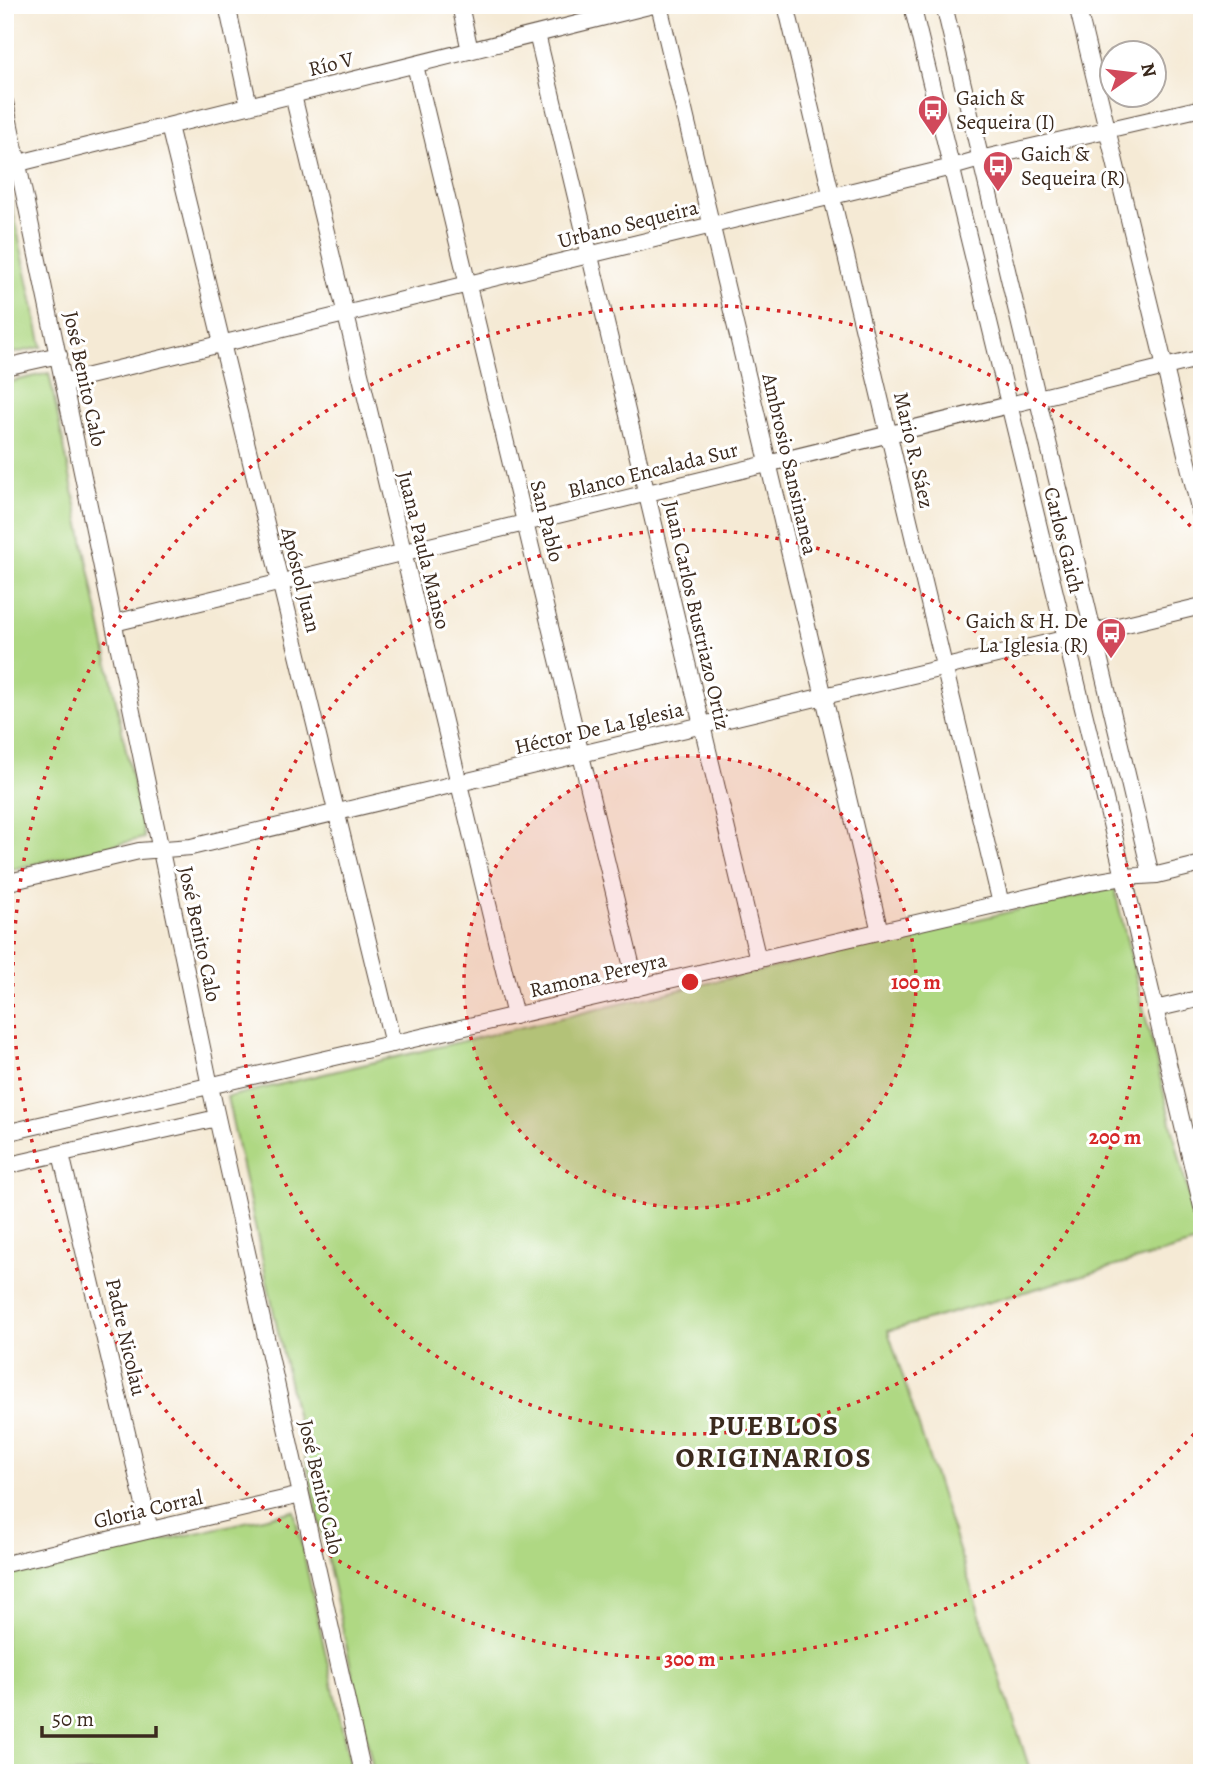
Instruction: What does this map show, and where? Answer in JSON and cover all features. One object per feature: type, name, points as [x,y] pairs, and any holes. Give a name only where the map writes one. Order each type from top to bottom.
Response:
[{"type":"street","points":[[227,5],[249,106]]},
{"type":"street","points":[[460,5],[470,51]]},
{"type":"street","name":"Río V","points":[[13,158],[169,126],[653,5]]},
{"type":"street","name":"Ambrosio Sansinanea","points":[[659,5],[880,932]]},
{"type":"street","name":"Mario R. Sáez","points":[[786,5],[1001,904]]},
{"type":"street","name":"Carlos Gaich","points":[[912,5],[1155,1009],[1194,1140],[1202,1208]]},
{"type":"street","name":"Carlos Gaich","points":[[944,5],[1151,875]]},
{"type":"street","points":[[1077,5],[1202,520]]},
{"type":"street","name":"Juan Carlos Bustriazo Ortiz","points":[[537,34],[758,960]]},
{"type":"street","name":"San Pablo","points":[[415,65],[637,988]]},
{"type":"street","name":"Juana Paula Manso","points":[[293,95],[515,1016]]},
{"type":"street","name":"José Benito Calo","points":[[5,102],[13,158],[64,382],[210,1086],[363,1773]]},
{"type":"street","name":"Urbano Sequeira","points":[[64,382],[981,159],[1202,108]]},
{"type":"street","name":"Apóstol Juan","points":[[169,126],[393,1044]]},
{"type":"street","points":[[5,367],[58,355]]},
{"type":"street","name":"Blanco Encalada Sur","points":[[114,623],[1202,358]]},
{"type":"street","name":"Héctor De La Iglesia","points":[[5,883],[131,852],[191,847],[1202,606]]},
{"type":"street","name":"Ramona Pereyra","points":[[5,1133],[1094,882],[1151,875],[1202,864]]},
{"type":"street","points":[[1155,1009],[1202,998]]},
{"type":"street","points":[[5,1166],[217,1118]]},
{"type":"street","name":"Padre Nicolau","points":[[61,1153],[150,1530]]},
{"type":"street","name":"Gloria Corral","points":[[6,1562],[301,1495]]},
{"type":"green space","points":[[5,173],[42,347],[5,355]]},
{"type":"green space","points":[[49,373],[144,838],[5,871],[5,383]]},
{"type":"green space","points":[[1114,887],[1200,1242],[888,1331],[1031,1773],[374,1773],[227,1097]]},
{"type":"green space","points":[[294,1511],[352,1773],[5,1773],[5,1576]]},
{"type":"place","name":"Gaich & Sequeira (I)","points":[[933,137]]},
{"type":"place","name":"Gaich & Sequeira (R)","points":[[998,193]]},
{"type":"place","name":"Gaich & H. De La Iglesia (R)","points":[[1111,660]]},
{"type":"district","name":"PUEBLOS ORIGINARIOS","points":[[774,1442]]}]
